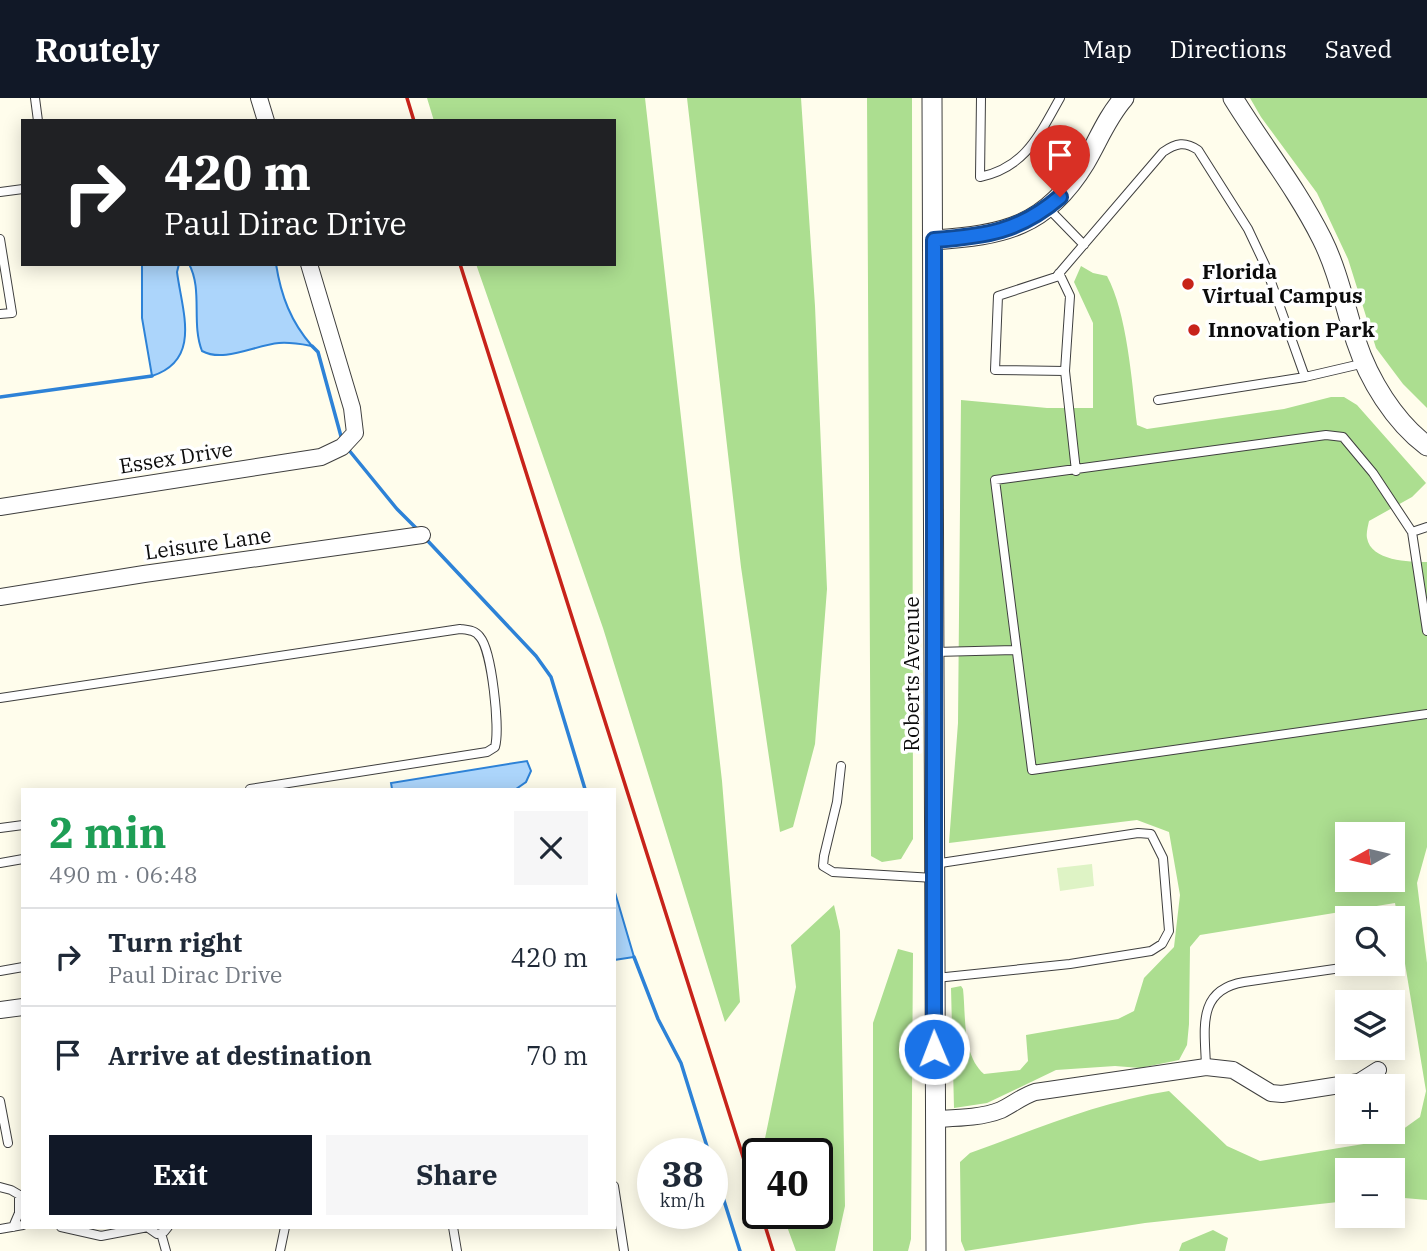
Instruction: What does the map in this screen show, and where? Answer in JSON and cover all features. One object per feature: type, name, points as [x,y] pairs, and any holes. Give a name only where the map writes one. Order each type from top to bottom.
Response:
[{"type":"street","points":[[259,98],[265,119]]},
{"type":"street","name":"Roberts Avenue","points":[[932,98],[936,1251]]},
{"type":"street","points":[[934,240],[1008,230],[1048,208],[1071,185],[1124,98]]},
{"type":"street","points":[[1233,98],[1323,240],[1364,363],[1381,394],[1398,417],[1427,446]]},
{"type":"street","name":"Essex Drive","points":[[0,508],[321,457],[348,442],[355,426],[352,408],[310,266]]},
{"type":"street","name":"Leisure Lane","points":[[0,597],[422,535]]},
{"type":"street","points":[[0,1010],[21,1007]]},
{"type":"street","points":[[935,1119],[991,1113],[1035,1092],[1206,1067],[1233,1070],[1271,1093],[1282,1094],[1359,1082],[1378,1070]]},
{"type":"lane","points":[[35,98],[38,119]]},
{"type":"lane","points":[[981,98],[980,177],[1005,169],[1033,145],[1060,98]]},
{"type":"lane","points":[[1065,371],[995,370],[998,296],[1056,277],[1163,152],[1174,144],[1191,145],[1198,150],[1248,229],[1265,265],[1305,377]]},
{"type":"lane","points":[[0,192],[21,189]]},
{"type":"lane","points":[[1048,208],[1084,245]]},
{"type":"lane","points":[[0,239],[3,274],[12,313],[0,314]]},
{"type":"lane","points":[[1059,273],[1070,296],[1065,371],[1076,471]]},
{"type":"lane","points":[[1158,400],[1305,377],[1364,363]]},
{"type":"lane","points":[[1427,631],[1412,532],[1373,473],[1343,437],[1326,435],[1300,438],[1076,471],[995,480],[1032,770],[1427,714]]},
{"type":"lane","points":[[1412,532],[1427,527]]},
{"type":"lane","points":[[0,698],[460,629],[474,631],[482,638],[489,659],[499,734],[495,747],[487,752],[256,788]]},
{"type":"lane","points":[[935,652],[1015,650]]},
{"type":"lane","points":[[841,766],[837,802],[823,866],[833,872],[934,871],[1138,833],[1151,834],[1163,858],[1169,931],[1162,944],[1151,951],[1070,964],[934,979]]},
{"type":"lane","points":[[0,828],[21,825]]},
{"type":"lane","points":[[0,863],[21,859]]},
{"type":"lane","points":[[0,971],[21,967]]},
{"type":"lane","points":[[1206,1067],[1205,1020],[1213,997],[1221,989],[1232,984],[1335,969]]},
{"type":"lane","points":[[0,1101],[8,1143]]},
{"type":"lane","points":[[0,1187],[21,1196],[19,1213],[13,1227]]},
{"type":"lane","points":[[616,1199],[624,1251]]},
{"type":"lane","points":[[0,1229],[21,1225]]},
{"type":"lane","points":[[73,1229],[101,1236],[137,1229]]},
{"type":"lane","points":[[280,1251],[285,1229]]},
{"type":"lane","points":[[453,1229],[457,1251]]},
{"type":"lane","points":[[164,1230],[166,1251]]},
{"type":"green space","points":[[427,98],[645,98],[722,781],[740,1002],[725,1022],[603,628],[477,266],[616,266],[616,119],[433,119]]},
{"type":"green space","points":[[687,98],[801,98],[815,306],[827,589],[815,744],[793,827],[780,832],[741,567]]},
{"type":"green space","points":[[867,98],[912,98],[913,839],[901,859],[882,862],[871,856]]},
{"type":"green space","points":[[1250,98],[1427,98],[1427,408],[1403,384],[1376,348],[1348,259],[1317,193]]},
{"type":"green space","points":[[1081,266],[1093,273],[1107,276],[1114,291],[1128,348],[1137,425],[1147,429],[1284,409],[1331,397],[1344,397],[1357,405],[1426,483],[1412,497],[1369,521],[1367,538],[1370,546],[1383,556],[1427,562],[1427,847],[1417,883],[1427,963],[1427,1200],[1405,1198],[1405,1158],[1335,1158],[1335,1202],[1145,1223],[965,1251],[961,1241],[960,1162],[970,1153],[1093,1109],[1169,1091],[1227,1146],[1260,1161],[1364,1144],[1405,1144],[1405,1128],[1420,1117],[1426,1091],[1405,964],[1405,906],[1395,906],[1395,903],[1335,906],[1335,913],[1200,935],[1190,947],[1187,1045],[1179,1060],[1140,1068],[1115,1066],[1056,1070],[987,1103],[954,1108],[951,988],[961,986],[963,989],[968,1046],[977,1066],[984,1074],[1020,1070],[1028,1061],[1026,1035],[1118,1019],[1134,1011],[1144,978],[1174,947],[1180,895],[1169,832],[1137,820],[949,843],[958,723],[961,400],[1047,408],[1093,408],[1093,323],[1074,282]]},
{"type":"green space","points":[[1092,864],[1094,886],[1060,891],[1057,868]]},
{"type":"green space","points":[[834,905],[840,931],[845,1206],[835,1251],[796,1251],[788,1229],[833,1229],[833,1138],[765,1138],[796,987],[791,945]]},
{"type":"green space","points":[[898,949],[913,953],[911,1239],[908,1251],[873,1251],[873,1023]]},
{"type":"green space","points":[[1213,1230],[1228,1238],[1225,1251],[1179,1251],[1182,1243]]},
{"type":"water","points":[[142,266],[178,266],[185,333],[183,346],[178,358],[168,369],[152,376],[142,318]]},
{"type":"water","points":[[190,266],[276,266],[288,308],[298,328],[312,346],[279,343],[220,355],[202,351],[197,329],[193,274]]},
{"type":"water","points":[[527,761],[531,771],[526,782],[517,788],[392,788],[391,783]]},
{"type":"water","points":[[616,896],[634,957],[616,960]]},
{"type":"waterway","points":[[312,346],[318,352],[342,440]]},
{"type":"waterway","points":[[0,397],[152,376]]},
{"type":"waterway","points":[[348,449],[397,509],[419,531]]},
{"type":"waterway","points":[[426,539],[536,656],[551,677],[585,788]]},
{"type":"waterway","points":[[634,957],[658,1019],[681,1063],[704,1138]]},
{"type":"waterway","points":[[728,1213],[740,1251]]},
{"type":"railway","points":[[407,98],[413,119]]},
{"type":"railway","points":[[461,266],[742,1154]]},
{"type":"railway","points":[[766,1229],[773,1251]]},
{"type":"place","name":"Florida Virtual Campus","points":[[1188,284]]},
{"type":"place","name":"Innovation Park","points":[[1194,330]]},
{"type":"route","points":[[934,1049],[934,240],[1008,230],[1044,211],[1060,197]]}]
